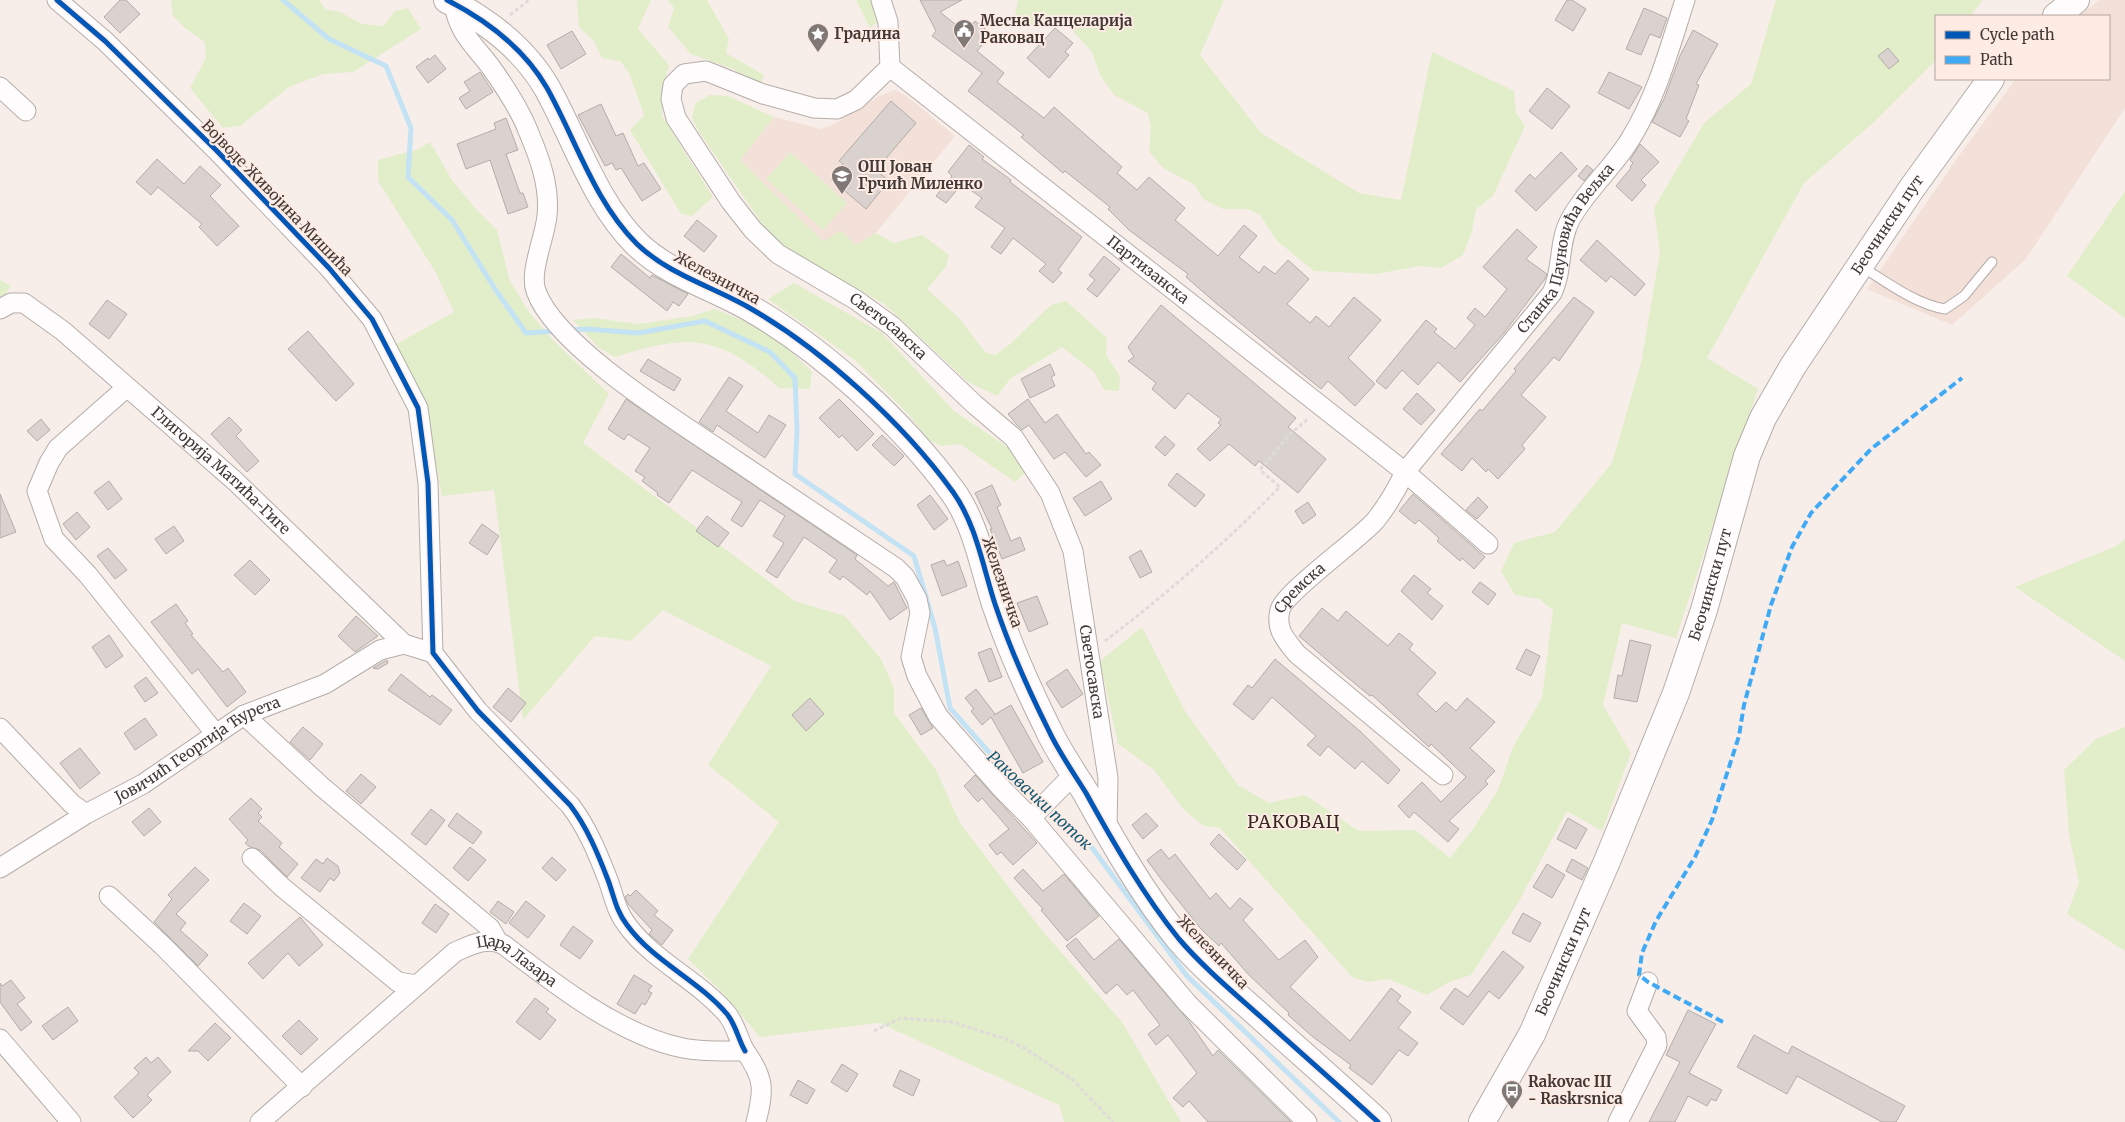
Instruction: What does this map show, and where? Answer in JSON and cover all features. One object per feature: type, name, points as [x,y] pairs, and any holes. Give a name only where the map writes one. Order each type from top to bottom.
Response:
[{"type":"street","name":"Војводе Живојина Мишића","points":[[57,0],[105,41],[217,151],[329,268],[372,319],[418,408],[428,483],[433,653]]},
{"type":"street","points":[[881,0],[888,29],[890,67]]},
{"type":"street","name":"Станка Пауновића Вељка","points":[[1405,472],[1552,294],[1557,280],[1564,236],[1570,220],[1630,140],[1641,120],[1685,0]]},
{"type":"street","points":[[2057,15],[2076,0]]},
{"type":"street","name":"Железничка","points":[[451,2],[459,26],[491,68],[529,131],[540,162],[547,196],[547,214],[533,280],[540,300],[556,321],[591,359],[905,576],[918,599],[920,613],[912,657],[917,676],[938,716],[1002,789],[1031,818],[1188,1004],[1307,1122]]},
{"type":"street","name":"Железничка","points":[[451,2],[496,30],[531,65],[546,86],[597,188],[638,245],[678,273],[747,306],[798,339],[874,403],[926,457],[956,496],[977,542],[996,607],[1049,732],[1107,830],[1179,938],[1214,975],[1378,1121]]},
{"type":"street","name":"Партизанска","points":[[890,67],[1405,472]]},
{"type":"street","name":"Светосавска","points":[[890,67],[856,100],[837,109],[825,110],[763,94],[706,71],[684,74],[673,85],[671,99],[676,118],[731,202],[753,230],[778,254],[856,300],[892,326],[974,404],[1014,438],[1050,493],[1073,551],[1108,778],[1107,830]]},
{"type":"street","name":"Беочински пут","points":[[1482,1122],[1532,1034],[1608,859],[1676,693],[1704,610],[1745,464],[1763,418],[1793,366],[1918,180],[1990,80]]},
{"type":"street","points":[[0,87],[26,111]]},
{"type":"street","name":"Глигорија Матића-Гиге","points":[[0,309],[11,303],[24,303],[64,331],[126,388],[235,481],[404,644],[433,653]]},
{"type":"street","points":[[126,388],[58,448],[49,463],[37,491],[54,539],[88,575],[215,734]]},
{"type":"street","points":[[1405,472],[1488,544]]},
{"type":"street","name":"Сремска","points":[[1405,472],[1395,492],[1375,520],[1351,544],[1284,600],[1278,622],[1281,634],[1297,654],[1443,775]]},
{"type":"street","name":"Јовичић Георгија Ћурета","points":[[0,868],[86,814],[143,784],[244,715],[325,684],[380,650],[404,644]]},
{"type":"street","points":[[433,653],[468,700],[570,805],[583,822],[609,881],[617,910],[637,939],[704,992],[727,1014],[734,1024],[745,1052],[753,1063],[762,1085],[763,1095],[756,1122]]},
{"type":"street","points":[[244,715],[321,786],[490,928],[498,942]]},
{"type":"street","points":[[0,728],[72,804],[86,814]]},
{"type":"street","points":[[1031,818],[1074,774]]},
{"type":"street","points":[[252,858],[282,887],[398,982],[417,985]]},
{"type":"street","points":[[109,896],[163,946],[302,1087]]},
{"type":"street","name":"Цара Лазара","points":[[260,1122],[455,952],[473,943],[498,942],[538,972],[624,1026],[682,1048],[745,1052]]},
{"type":"street","points":[[1618,1122],[1657,1045],[1656,1037],[1637,1011],[1648,982]]},
{"type":"street","points":[[0,1039],[71,1122]]},
{"type":"lane","points":[[1861,267],[1902,291],[1936,307],[1945,309],[1964,296],[1992,262]]},
{"type":"path","points":[[1089,654],[1152,605],[1233,535],[1280,487],[1260,470],[1289,435],[1323,407]]},
{"type":"path","points":[[874,1031],[901,1018],[952,1022],[1006,1039],[1026,1049],[1073,1080],[1114,1122]]},
{"type":"shaded area","points":[[2100,0],[2125,0],[2125,108],[2026,259],[1952,325],[1867,289],[1958,157],[2015,80],[2110,80],[2110,15],[2079,15]]},
{"type":"shaded area","name":"ОШ Јован Грчић Миленко","points":[[895,90],[908,97],[955,136],[876,233],[856,245],[824,242],[739,160],[774,117],[821,129],[836,123],[879,96]]},
{"type":"green space","points":[[171,0],[319,0],[325,9],[340,12],[362,24],[383,26],[395,11],[408,8],[421,29],[353,72],[323,74],[289,87],[240,126],[223,128],[190,88],[206,58],[205,42],[184,27],[173,16]]},
{"type":"green space","points":[[577,0],[651,0],[638,29],[669,65],[664,83],[662,116],[713,197],[692,216],[681,214],[630,130],[644,115],[629,73],[620,61],[602,58],[594,41],[579,27]]},
{"type":"green space","points":[[668,0],[707,0],[729,39],[726,53],[764,75],[760,85],[733,69],[691,54],[668,27],[674,8]]},
{"type":"green space","points":[[856,0],[873,0],[879,21],[870,28]]},
{"type":"green space","points":[[1018,0],[1224,0],[1200,55],[1261,133],[1359,193],[1401,200],[1432,52],[1514,91],[1516,113],[1525,126],[1493,196],[1476,209],[1472,231],[1463,255],[1441,268],[1420,266],[1376,274],[1314,271],[1277,241],[1260,215],[1248,209],[1223,209],[1203,199],[1195,185],[1163,168],[1149,151],[1151,128],[1148,113],[1114,95],[1100,75],[1092,52],[1068,26],[1052,22],[1038,28],[1015,15]]},
{"type":"green space","points":[[1776,0],[1983,0],[1971,15],[1935,15],[1934,62],[1873,123],[1804,183],[1707,358],[1758,389],[1676,638],[1622,623],[1603,705],[1631,753],[1602,831],[1567,811],[1518,903],[1471,975],[1449,982],[1427,995],[1388,979],[1368,982],[1352,977],[1220,828],[1204,826],[1184,810],[1153,769],[1118,744],[1100,661],[1142,627],[1185,711],[1238,785],[1269,803],[1305,795],[1359,831],[1415,830],[1450,858],[1473,829],[1498,790],[1513,747],[1542,698],[1553,610],[1539,599],[1515,595],[1501,571],[1514,543],[1555,532],[1612,463],[1641,363],[1660,252],[1654,208],[1704,123],[1751,84]]},
{"type":"green space","points":[[709,95],[728,96],[774,117],[740,160],[824,242],[840,230],[856,245],[876,233],[894,243],[922,235],[949,255],[946,267],[927,289],[959,318],[985,352],[995,355],[1008,346],[1051,305],[1066,301],[1107,338],[1106,355],[1120,376],[1119,391],[1104,390],[1094,372],[1062,347],[1010,379],[997,396],[968,382],[884,304],[784,247],[763,225],[699,132],[692,118],[695,104]]},
{"type":"green space","points":[[430,142],[452,180],[475,208],[497,230],[510,281],[529,312],[553,340],[609,394],[583,443],[795,601],[845,616],[881,659],[894,688],[894,713],[936,770],[960,823],[1040,928],[1122,1022],[1181,1122],[1064,1122],[1059,1105],[879,1023],[760,1037],[720,990],[688,959],[779,822],[708,765],[771,666],[663,610],[631,641],[595,636],[523,720],[494,490],[442,496],[424,401],[393,346],[454,312],[436,273],[378,181],[378,160],[419,149]]},
{"type":"green space","points":[[790,152],[847,203],[823,230],[766,179]]},
{"type":"green space","points":[[2125,191],[2125,318],[2067,276]]},
{"type":"green space","points":[[0,280],[11,286],[0,302]]},
{"type":"green space","points":[[794,283],[882,333],[954,411],[1019,455],[1026,472],[1015,482],[960,444],[941,446],[929,440],[908,414],[855,360],[768,299]]},
{"type":"green space","points":[[715,309],[755,327],[791,352],[812,372],[810,389],[779,388],[739,357],[703,344],[684,342],[664,344],[615,357],[599,348],[573,320],[593,318],[639,324],[692,316]]},
{"type":"green space","points":[[2125,539],[2125,661],[2015,587],[2116,546]]},
{"type":"green space","points":[[2125,727],[2125,951],[2067,914],[2079,882],[2069,835],[2064,770],[2096,739]]},
{"type":"building","points":[[120,0],[126,0],[140,14],[120,33],[104,17]]},
{"type":"building","points":[[920,0],[962,0],[940,12],[966,33],[975,21],[992,34],[977,51],[1004,73],[997,82],[1044,118],[1054,107],[1122,167],[1117,173],[1137,190],[1149,177],[1185,208],[1175,220],[1218,256],[1244,225],[1257,236],[1239,257],[1259,273],[1264,266],[1275,274],[1288,260],[1309,279],[1287,304],[1310,323],[1316,316],[1329,327],[1354,297],[1381,320],[1348,358],[1375,384],[1355,406],[1328,381],[1321,389],[1217,304],[1186,277],[1188,274],[1129,230],[1108,209],[1110,207],[1065,171],[1063,173],[1021,137],[1024,135],[968,91],[982,73],[932,36],[936,31]]},
{"type":"building","points":[[1567,0],[1572,0],[1586,9],[1573,31],[1555,20]]},
{"type":"building","points":[[1644,8],[1667,18],[1660,38],[1650,34],[1641,55],[1626,49]]},
{"type":"building","points":[[1055,28],[1073,43],[1065,52],[1069,55],[1049,78],[1027,58]]},
{"type":"building","points":[[1693,30],[1718,44],[1696,84],[1699,85],[1686,119],[1689,121],[1680,137],[1652,122],[1664,99],[1680,56]]},
{"type":"building","points":[[572,31],[586,54],[561,69],[547,45]]},
{"type":"building","points":[[1888,48],[1899,61],[1889,69],[1878,56]]},
{"type":"building","points":[[435,55],[446,69],[428,83],[416,67]]},
{"type":"building","points":[[480,72],[493,92],[466,109],[459,98],[470,91],[464,82]]},
{"type":"building","points":[[1609,72],[1642,87],[1629,109],[1598,93]]},
{"type":"building","points":[[1547,88],[1570,106],[1552,129],[1529,111]]},
{"type":"building","points":[[891,101],[916,123],[876,170],[889,181],[866,209],[831,179],[843,164],[839,161]]},
{"type":"building","points":[[601,104],[616,136],[623,133],[638,166],[644,163],[661,189],[642,201],[621,168],[616,170],[612,163],[605,166],[578,115]]},
{"type":"building","points":[[506,118],[518,150],[506,154],[520,193],[523,193],[528,207],[508,214],[490,160],[466,169],[457,144],[496,129],[494,123]]},
{"type":"building","points":[[1640,144],[1659,162],[1641,180],[1646,185],[1632,201],[1616,186],[1631,168],[1633,163],[1630,160]]},
{"type":"building","points":[[969,145],[984,157],[982,159],[1011,180],[1010,182],[1082,237],[1058,270],[1062,273],[1053,283],[1039,271],[1046,264],[1013,238],[1001,254],[991,247],[1005,228],[975,207],[982,198],[962,184],[946,203],[936,196],[952,176],[948,172]]},
{"type":"building","points":[[1561,152],[1577,169],[1536,211],[1515,191],[1530,174],[1535,179]]},
{"type":"building","points":[[157,159],[184,184],[200,166],[221,185],[210,196],[239,226],[217,246],[199,227],[202,224],[158,187],[151,195],[136,182]]},
{"type":"building","points":[[1587,165],[1593,170],[1584,181],[1578,176]]},
{"type":"building","points":[[697,220],[717,236],[704,252],[684,236]]},
{"type":"building","points":[[1517,229],[1537,247],[1526,259],[1547,274],[1504,333],[1460,382],[1438,362],[1418,385],[1402,370],[1386,389],[1376,381],[1426,320],[1437,329],[1434,332],[1455,349],[1475,325],[1467,318],[1475,308],[1485,317],[1507,289],[1483,267]]},
{"type":"building","points":[[1597,240],[1645,284],[1635,296],[1611,276],[1606,282],[1580,260]]},
{"type":"building","points":[[621,254],[650,278],[652,275],[688,294],[679,306],[673,302],[667,311],[611,267]]},
{"type":"building","points":[[1104,256],[1120,269],[1097,297],[1087,289],[1095,280],[1089,275]]},
{"type":"building","points":[[1574,297],[1594,312],[1559,361],[1554,357],[1521,395],[1546,417],[1522,445],[1525,449],[1498,479],[1488,469],[1486,472],[1472,458],[1462,471],[1441,454],[1480,409],[1482,411],[1516,371],[1514,369]]},
{"type":"building","points":[[107,300],[127,314],[109,339],[89,324]]},
{"type":"building","points":[[1161,305],[1296,418],[1288,427],[1326,459],[1298,493],[1259,461],[1255,466],[1229,444],[1210,461],[1197,449],[1221,425],[1218,423],[1221,419],[1188,393],[1175,409],[1152,389],[1156,383],[1128,361],[1134,357],[1128,347]]},
{"type":"building","points":[[308,331],[354,384],[336,401],[288,349]]},
{"type":"building","points":[[648,359],[681,379],[674,391],[640,371]]},
{"type":"building","points":[[1050,364],[1055,375],[1051,377],[1055,386],[1030,398],[1021,379]]},
{"type":"building","points":[[729,377],[743,386],[726,411],[758,433],[769,415],[786,425],[765,458],[717,425],[713,432],[699,422]]},
{"type":"building","points":[[1417,393],[1435,410],[1421,425],[1403,409]]},
{"type":"building","points":[[626,399],[857,555],[855,559],[888,586],[894,582],[907,608],[890,620],[870,591],[867,595],[843,576],[840,580],[829,572],[837,560],[804,537],[777,578],[766,571],[784,543],[773,536],[785,516],[760,500],[742,527],[731,520],[742,502],[692,470],[669,503],[657,495],[658,493],[642,481],[645,477],[635,471],[650,448],[628,434],[624,440],[608,429]]},
{"type":"building","points":[[839,399],[874,434],[857,451],[842,435],[839,438],[819,418]]},
{"type":"building","points":[[1028,399],[1045,423],[1057,414],[1086,454],[1089,452],[1101,465],[1086,477],[1065,452],[1054,459],[1029,425],[1022,430],[1008,414]]},
{"type":"building","points":[[229,417],[242,430],[236,436],[259,461],[247,472],[211,434]]},
{"type":"building","points":[[41,419],[50,430],[37,441],[27,431]]},
{"type":"building","points":[[882,435],[904,456],[894,466],[872,445]]},
{"type":"building","points":[[1165,436],[1175,445],[1165,456],[1155,447]]},
{"type":"building","points":[[1177,473],[1205,495],[1195,507],[1168,485]]},
{"type":"building","points":[[109,481],[122,499],[108,510],[94,492]]},
{"type":"building","points":[[1101,481],[1112,499],[1085,516],[1073,498]]},
{"type":"building","points":[[992,485],[1001,505],[997,507],[1011,541],[1020,537],[1025,550],[1002,559],[990,529],[992,529],[975,493]]},
{"type":"building","points":[[0,494],[16,532],[0,538]]},
{"type":"building","points":[[1413,494],[1485,557],[1474,569],[1462,558],[1460,561],[1437,541],[1439,538],[1419,520],[1415,524],[1399,511]]},
{"type":"building","points":[[930,495],[948,519],[934,530],[917,505]]},
{"type":"building","points":[[1478,497],[1488,507],[1477,519],[1466,510]]},
{"type":"building","points":[[1308,502],[1316,515],[1303,524],[1295,511]]},
{"type":"building","points":[[77,512],[90,527],[76,540],[63,524]]},
{"type":"building","points":[[707,516],[729,533],[718,547],[696,531]]},
{"type":"building","points":[[482,524],[499,536],[487,555],[469,543]]},
{"type":"building","points":[[174,526],[184,541],[166,554],[155,539]]},
{"type":"building","points":[[108,548],[127,570],[115,579],[97,556]]},
{"type":"building","points":[[1141,550],[1152,572],[1140,578],[1129,557]]},
{"type":"building","points":[[250,560],[270,580],[255,595],[234,575]]},
{"type":"building","points":[[944,560],[947,566],[958,561],[967,586],[942,596],[931,565]]},
{"type":"building","points":[[1414,575],[1431,589],[1427,593],[1443,606],[1432,620],[1401,591]]},
{"type":"building","points":[[1480,582],[1496,594],[1488,605],[1472,592]]},
{"type":"building","points":[[1037,596],[1048,624],[1029,632],[1017,603]]},
{"type":"building","points":[[176,604],[188,621],[185,623],[193,634],[191,635],[223,672],[228,668],[246,692],[227,707],[198,669],[192,674],[151,622]]},
{"type":"building","points":[[1322,608],[1338,621],[1346,611],[1388,646],[1399,633],[1413,644],[1409,649],[1436,673],[1417,694],[1436,712],[1446,702],[1456,711],[1467,698],[1495,722],[1470,748],[1495,771],[1485,781],[1488,784],[1449,821],[1459,829],[1448,842],[1414,812],[1409,818],[1398,806],[1422,782],[1441,802],[1466,777],[1431,744],[1429,747],[1372,695],[1370,696],[1299,636]]},
{"type":"building","points":[[356,616],[378,636],[355,652],[338,636]]},
{"type":"building","points":[[109,635],[123,656],[106,668],[92,647]]},
{"type":"building","points":[[1630,640],[1651,645],[1637,702],[1614,698],[1618,675],[1622,676]]},
{"type":"building","points":[[991,648],[1002,677],[989,682],[978,653]]},
{"type":"building","points":[[1526,649],[1540,656],[1531,676],[1516,669]]},
{"type":"building","points":[[1275,659],[1361,732],[1400,770],[1388,784],[1362,761],[1355,769],[1328,746],[1320,756],[1307,745],[1316,736],[1272,697],[1253,720],[1233,704],[1248,685],[1252,688]]},
{"type":"building","points":[[387,660],[388,663],[378,669],[373,668]]},
{"type":"building","points":[[1067,669],[1083,694],[1062,708],[1046,683]]},
{"type":"building","points":[[401,674],[430,697],[432,695],[452,710],[440,725],[388,690]]},
{"type":"building","points":[[146,677],[158,693],[145,702],[134,686]]},
{"type":"building","points":[[508,688],[526,703],[511,722],[493,707]]},
{"type":"building","points":[[976,689],[994,715],[1011,705],[1043,762],[1023,773],[991,717],[982,725],[971,711],[974,709],[965,698]]},
{"type":"building","points":[[810,698],[824,714],[806,731],[792,715]]},
{"type":"building","points":[[921,708],[933,728],[921,735],[909,715]]},
{"type":"building","points":[[145,718],[157,735],[135,750],[124,733]]},
{"type":"building","points":[[303,727],[323,744],[310,760],[290,742]]},
{"type":"building","points":[[80,748],[100,773],[80,789],[60,763]]},
{"type":"building","points":[[361,774],[376,787],[361,804],[346,791]]},
{"type":"building","points":[[975,775],[1037,843],[1013,865],[1001,852],[997,855],[989,845],[1009,829],[982,798],[978,802],[964,786]]},
{"type":"building","points":[[251,798],[262,809],[258,813],[262,817],[258,821],[282,843],[279,847],[298,864],[287,877],[260,850],[250,847],[245,843],[248,840],[229,819]]},
{"type":"building","points":[[149,808],[161,822],[144,836],[132,822]]},
{"type":"building","points":[[431,809],[445,820],[426,845],[411,834]]},
{"type":"building","points":[[457,813],[482,832],[473,844],[448,826]]},
{"type":"building","points":[[1146,813],[1158,826],[1143,839],[1132,825]]},
{"type":"building","points":[[1568,818],[1587,829],[1576,849],[1557,839]]},
{"type":"building","points":[[1219,834],[1246,860],[1237,870],[1210,844]]},
{"type":"building","points":[[470,847],[486,860],[468,881],[453,868]]},
{"type":"building","points":[[1161,849],[1169,859],[1175,854],[1210,899],[1216,893],[1230,909],[1240,898],[1253,909],[1243,920],[1279,960],[1305,940],[1318,957],[1290,987],[1350,1041],[1391,988],[1401,996],[1397,1001],[1411,1012],[1398,1028],[1418,1043],[1408,1056],[1399,1050],[1372,1085],[1349,1068],[1351,1065],[1313,1037],[1288,1015],[1289,1013],[1248,974],[1221,943],[1219,946],[1201,929],[1147,860]]},
{"type":"building","points":[[552,857],[566,870],[556,881],[542,868]]},
{"type":"building","points":[[327,858],[338,866],[340,873],[334,881],[330,878],[320,892],[301,878],[316,859],[323,864]]},
{"type":"building","points":[[1572,859],[1588,868],[1582,880],[1566,871]]},
{"type":"building","points":[[1547,864],[1565,875],[1552,898],[1533,887]]},
{"type":"building","points":[[195,867],[209,880],[176,914],[186,923],[180,930],[208,955],[198,966],[154,922],[172,899],[168,895]]},
{"type":"building","points":[[1023,869],[1043,891],[1064,874],[1099,916],[1067,941],[1041,910],[1043,909],[1014,878]]},
{"type":"building","points":[[636,890],[658,911],[654,915],[673,930],[662,945],[649,934],[652,930],[628,904],[625,897],[628,894],[630,896]]},
{"type":"building","points":[[498,901],[514,912],[506,924],[490,912]]},
{"type":"building","points":[[526,901],[545,916],[528,938],[509,923]]},
{"type":"building","points":[[244,903],[261,916],[247,934],[230,921]]},
{"type":"building","points":[[435,904],[449,914],[436,933],[422,923]]},
{"type":"building","points":[[1523,913],[1541,923],[1530,942],[1512,933]]},
{"type":"building","points":[[300,917],[323,945],[299,966],[288,953],[263,979],[248,963]]},
{"type":"building","points":[[573,926],[593,941],[580,959],[560,945]]},
{"type":"building","points":[[1076,938],[1094,960],[1119,939],[1188,1020],[1213,1056],[1218,1050],[1291,1122],[1208,1122],[1189,1101],[1183,1107],[1173,1098],[1197,1073],[1168,1035],[1156,1045],[1148,1034],[1160,1025],[1133,990],[1127,995],[1117,984],[1106,994],[1066,946]]},
{"type":"building","points":[[1503,951],[1524,967],[1499,999],[1489,991],[1463,1025],[1440,1008],[1455,988],[1468,997]]},
{"type":"building","points":[[634,975],[652,986],[648,991],[652,993],[645,1005],[642,1003],[635,1014],[617,1004]]},
{"type":"building","points":[[11,980],[25,998],[17,1004],[32,1022],[21,1031],[0,1002],[0,983],[2,986]]},
{"type":"building","points":[[535,998],[549,1009],[546,1012],[556,1020],[540,1040],[516,1022]]},
{"type":"building","points":[[68,1007],[78,1021],[53,1040],[42,1026]]},
{"type":"building","points":[[1688,1010],[1716,1024],[1689,1073],[1722,1090],[1716,1101],[1711,1099],[1707,1106],[1688,1096],[1675,1122],[1649,1122],[1680,1062],[1666,1055]]},
{"type":"building","points":[[299,1020],[318,1039],[301,1055],[282,1036]]},
{"type":"building","points":[[215,1023],[231,1038],[208,1061],[198,1051],[188,1051]]},
{"type":"building","points":[[1754,1035],[1788,1054],[1792,1046],[1905,1106],[1896,1122],[1882,1122],[1797,1076],[1787,1094],[1737,1067]]},
{"type":"building","points":[[146,1057],[151,1063],[158,1057],[171,1072],[147,1095],[152,1100],[133,1118],[114,1097],[139,1073],[134,1068]]},
{"type":"building","points":[[842,1064],[858,1074],[847,1092],[831,1082]]},
{"type":"building","points":[[900,1070],[920,1080],[913,1096],[893,1086]]},
{"type":"building","points":[[798,1080],[815,1090],[807,1104],[790,1095]]},
{"type":"waterway","name":"Раковачки поток","points":[[283,0],[329,39],[386,66],[411,128],[408,177],[452,220],[495,289],[526,333],[557,331]]},
{"type":"waterway","name":"Раковачки поток","points":[[570,330],[587,329],[638,333],[705,321],[770,352],[795,378],[797,431],[795,474],[914,556],[935,628],[950,708],[1009,775],[1040,802]]},
{"type":"waterway","name":"Раковачки поток","points":[[1047,808],[1090,845],[1187,976],[1339,1122]]},
{"type":"marked path","points":[[1723,1022],[1648,982],[1639,975],[1642,953],[1656,921],[1695,857],[1712,820],[1739,736],[1744,705],[1771,605],[1792,547],[1811,513],[1871,449],[1962,378]]},
{"type":"cycle path","points":[[57,0],[105,41],[217,151],[329,268],[372,319],[418,408],[428,483],[433,653],[478,711],[576,813],[596,851],[623,920],[638,938],[662,960],[703,991],[727,1014],[745,1051]]},
{"type":"cycle path","points":[[447,0],[477,17],[504,37],[538,74],[547,88],[597,189],[622,227],[637,244],[662,264],[734,299],[776,324],[804,344],[886,414],[933,466],[953,492],[968,518],[1006,636],[1052,737],[1141,887],[1179,939],[1208,969],[1378,1122]]},
{"type":"place","name":"Месна Канцеларија Раковац","points":[[964,49]]},
{"type":"place","name":"Градина","points":[[818,53]]},
{"type":"place","name":"ОШ Јован Грчић Миленко","points":[[842,195]]},
{"type":"place","name":"Rakovac III - Raskrsnica","points":[[1512,1110]]},
{"type":"district","name":"РАКОВАЦ","points":[[1294,822]]}]
